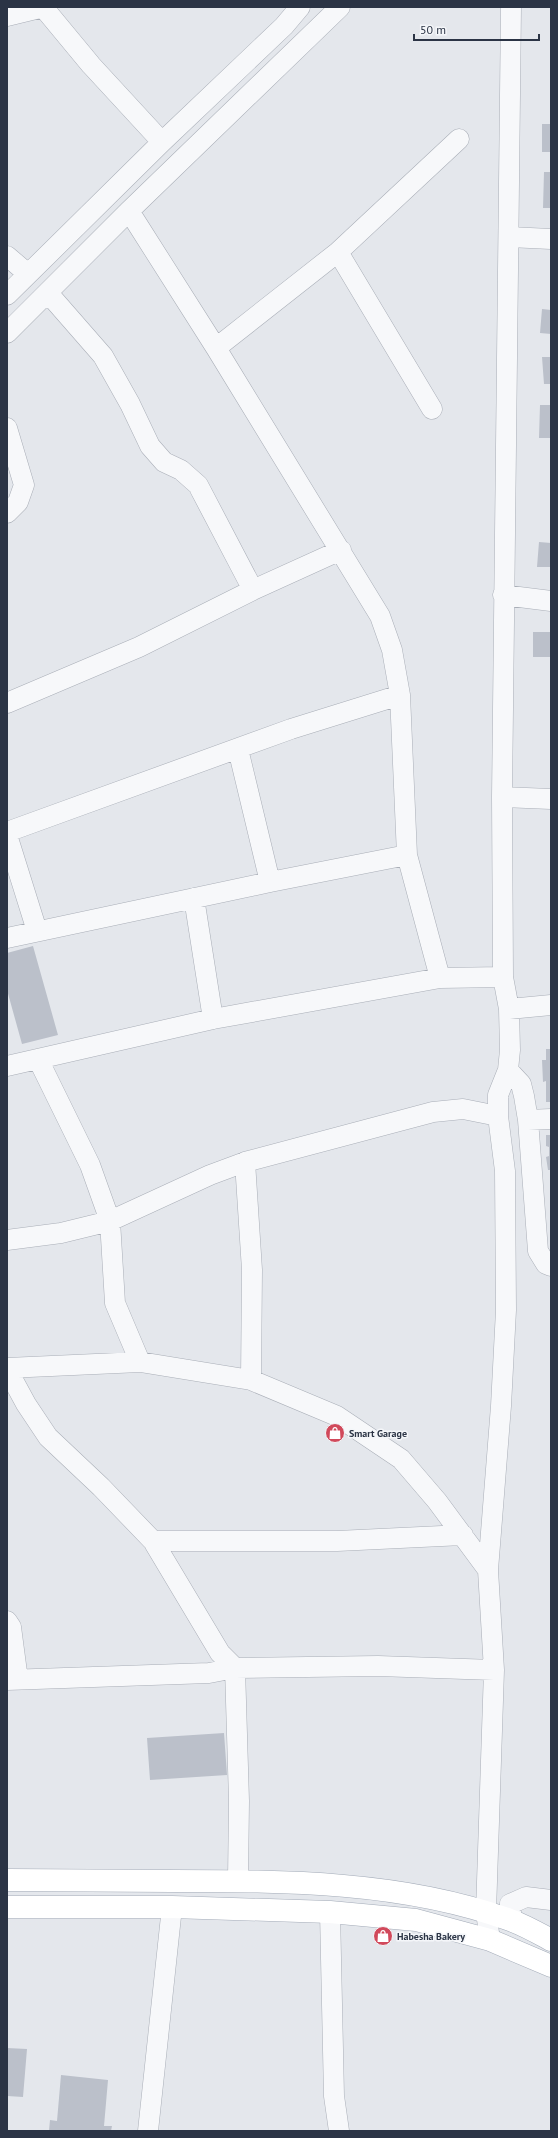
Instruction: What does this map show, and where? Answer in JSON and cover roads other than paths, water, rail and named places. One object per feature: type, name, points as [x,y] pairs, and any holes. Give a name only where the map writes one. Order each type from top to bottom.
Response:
[{"type":"main road","points":[[7,1880],[238,1880],[313,1884],[410,1894],[486,1912],[512,1921],[551,1940]]},
{"type":"main road","points":[[7,1907],[172,1907],[330,1912],[416,1920],[490,1940],[551,1966]]},
{"type":"street","points":[[7,16],[43,7],[90,64],[162,142]]},
{"type":"street","points":[[7,295],[162,142],[284,26],[300,7]]},
{"type":"street","points":[[7,333],[129,211],[340,7]]},
{"type":"street","points":[[490,1940],[486,1912],[494,1670],[488,1570],[501,1406],[506,1310],[504,1171],[498,1116],[498,1094],[508,1070],[509,1009],[503,977],[502,797],[503,595],[509,237],[510,7]]},
{"type":"street","points":[[216,348],[338,252],[459,139]]},
{"type":"street","points":[[129,211],[216,348],[380,616],[392,650],[400,695],[407,855],[440,978]]},
{"type":"street","points":[[73,231],[92,248]]},
{"type":"street","points":[[509,237],[551,239]]},
{"type":"street","points":[[338,252],[432,409]]},
{"type":"street","points":[[7,256],[28,274]]},
{"type":"street","points":[[48,293],[103,356],[130,404],[150,446],[164,462],[181,470],[198,485],[253,590]]},
{"type":"street","points":[[7,428],[24,485],[18,502],[7,514]]},
{"type":"street","points":[[7,703],[139,647],[253,590],[341,550]]},
{"type":"street","points":[[503,595],[551,601]]},
{"type":"street","points":[[37,931],[7,833],[292,729],[400,695]]},
{"type":"street","points":[[238,749],[270,882]]},
{"type":"street","points":[[502,797],[551,799]]},
{"type":"street","points":[[7,938],[270,882],[407,855]]},
{"type":"street","points":[[194,898],[213,1019]]},
{"type":"street","points":[[7,1066],[213,1019],[440,978],[503,977]]},
{"type":"street","points":[[509,1009],[551,1005]]},
{"type":"street","points":[[38,1060],[90,1165],[110,1221],[115,1303],[140,1362]]},
{"type":"street","points":[[508,1070],[521,1084],[528,1120],[538,1251],[546,1264],[551,1266]]},
{"type":"street","points":[[7,1240],[61,1233],[110,1221],[210,1175],[245,1162],[433,1112],[463,1110],[498,1116]]},
{"type":"street","points":[[528,1120],[551,1119]]},
{"type":"street","points":[[245,1162],[252,1270],[251,1380]]},
{"type":"street","points":[[238,1880],[239,1801],[235,1668],[220,1653],[153,1541],[101,1487],[48,1436],[26,1404],[7,1368],[140,1362],[251,1380],[337,1416],[401,1460],[463,1535],[488,1570]]},
{"type":"street","points":[[153,1541],[337,1541],[463,1535]]},
{"type":"street","points":[[7,1621],[11,1627],[13,1680],[209,1673],[235,1668],[378,1666],[494,1670]]},
{"type":"street","points":[[512,1921],[510,1904],[526,1897],[551,1900]]},
{"type":"street","points":[[148,2131],[172,1907]]},
{"type":"street","points":[[330,1912],[334,2096],[339,2131]]},
{"type":"place","name":"Smart Garage","points":[[335,1433]]},
{"type":"place","name":"Habesha Bakery","points":[[383,1936]]}]
